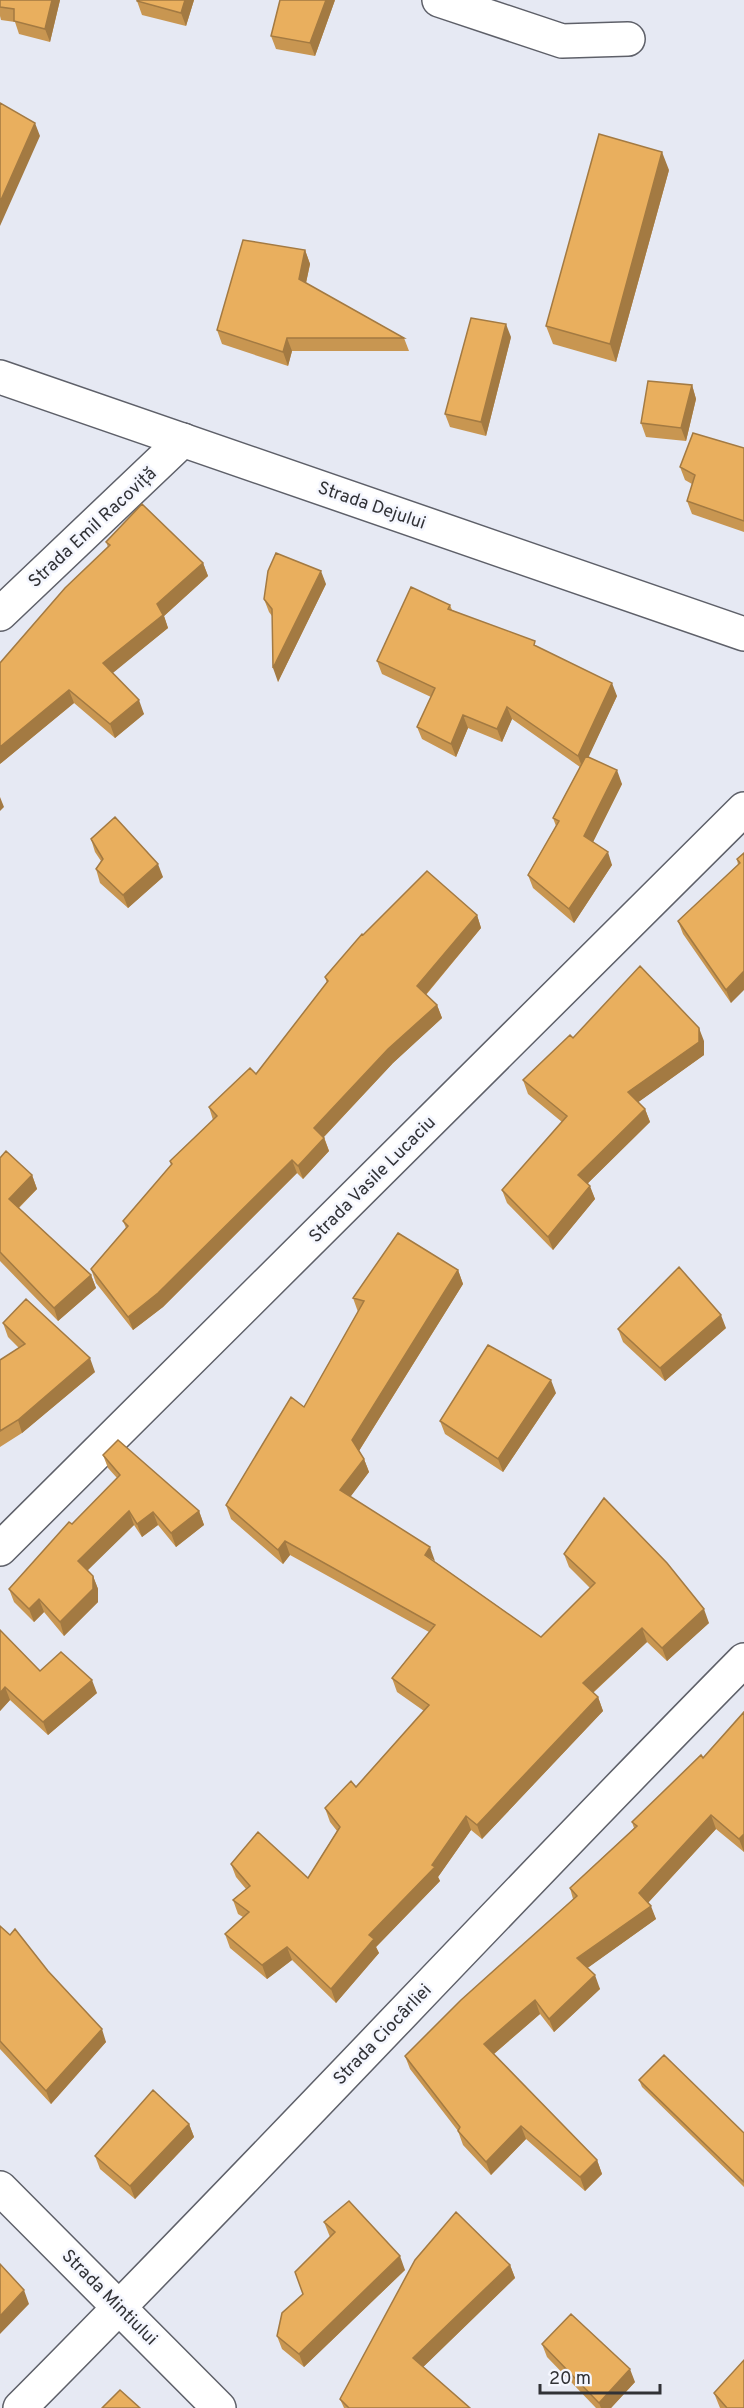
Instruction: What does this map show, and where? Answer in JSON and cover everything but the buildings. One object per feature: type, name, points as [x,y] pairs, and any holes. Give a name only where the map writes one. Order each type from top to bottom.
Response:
[{"type":"street","points":[[439,0],[561,41],[628,39]]},
{"type":"street","name":"Strada Dejului","points":[[0,377],[744,634]]},
{"type":"street","name":"Strada Emil Racoviță","points":[[0,614],[183,440]]},
{"type":"street","name":"Strada Vasile Lucaciu","points":[[0,1549],[744,809]]},
{"type":"street","name":"Strada Ciocârliei","points":[[20,2408],[120,2307],[597,1808],[744,1660]]},
{"type":"street","name":"Strada Mintiului","points":[[0,2188],[219,2408]]}]
